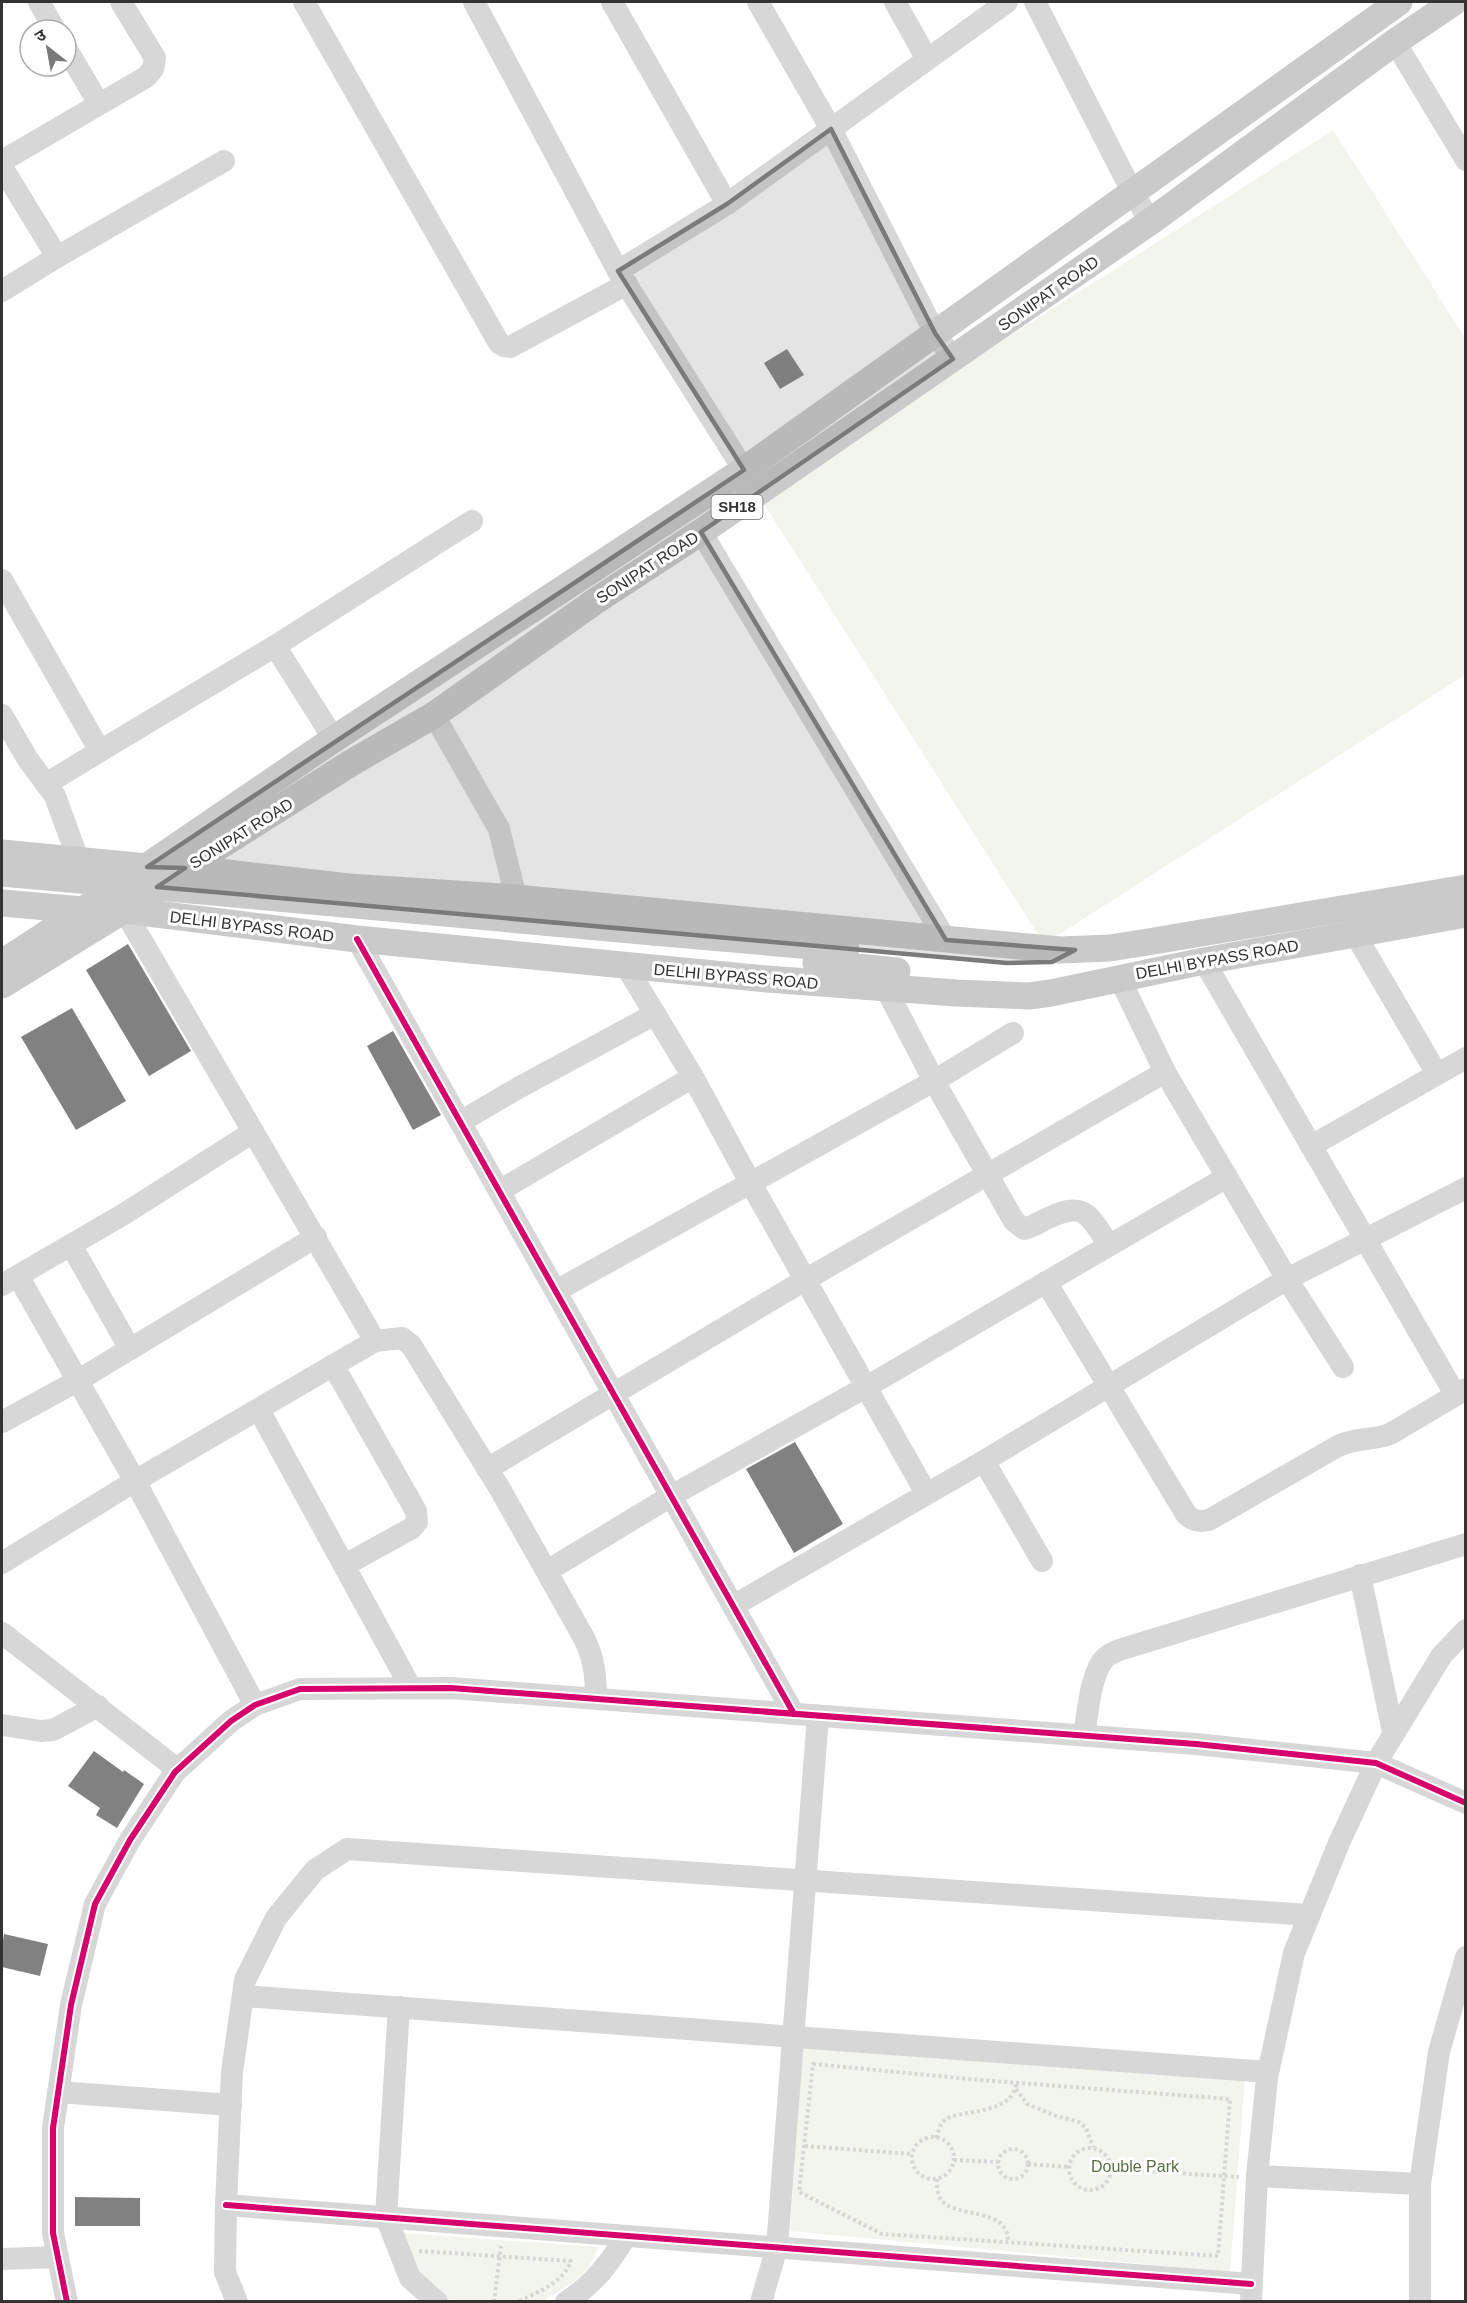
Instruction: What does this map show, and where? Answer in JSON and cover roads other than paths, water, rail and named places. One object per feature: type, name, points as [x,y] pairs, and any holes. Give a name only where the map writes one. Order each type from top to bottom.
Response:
[{"type":"main road","name":"SONIPAT ROAD","points":[[2,963],[334,739],[744,470],[1399,2]]},
{"type":"main road","name":"SONIPAT ROAD","points":[[2,985],[124,910],[185,868],[351,763],[434,715],[597,600],[701,532],[1150,222],[1395,42],[1454,2]]},
{"type":"main road","points":[[583,577],[597,600]]},
{"type":"main road","name":"DELHI BYPASS ROAD","points":[[2,853],[78,858],[147,867],[185,868],[349,887],[516,898],[1060,950],[1148,942],[1466,888]]},
{"type":"main road","points":[[2,873],[652,940],[962,977],[1048,981],[1060,984],[1066,990]]},
{"type":"main road","points":[[2,888],[652,940],[1007,963],[1052,962],[1075,950]]},
{"type":"main road","name":"DELHI BYPASS ROAD","points":[[2,903],[83,910],[124,910],[357,939],[626,966],[886,989],[1029,996],[1203,961],[1466,914]]},
{"type":"street","points":[[39,2],[48,18]]},
{"type":"street","points":[[2,161],[146,77],[153,69],[155,58],[121,2]]},
{"type":"street","points":[[304,2],[499,343],[510,347],[623,278],[1007,2]]},
{"type":"street","points":[[474,2],[623,278],[744,470]]},
{"type":"street","points":[[612,2],[727,204]]},
{"type":"street","points":[[758,2],[831,129],[935,333],[953,359]]},
{"type":"street","points":[[895,2],[927,59]]},
{"type":"street","points":[[1035,2],[1150,222]]},
{"type":"street","points":[[1395,42],[1466,160]]},
{"type":"street","points":[[78,68],[99,104]]},
{"type":"street","points":[[2,291],[224,161]]},
{"type":"street","points":[[2,167],[57,257]]},
{"type":"street","points":[[46,784],[275,646],[472,521]]},
{"type":"street","points":[[701,532],[946,940]]},
{"type":"street","points":[[2,580],[100,751]]},
{"type":"street","points":[[275,646],[334,739]]},
{"type":"street","points":[[2,715],[27,758],[55,796],[78,858]]},
{"type":"street","points":[[434,715],[499,829],[516,898]]},
{"type":"street","points":[[124,910],[375,1341]]},
{"type":"street","points":[[1355,934],[1437,1074]]},
{"type":"street","points":[[357,939],[794,1714]]},
{"type":"street","points":[[1046,1282],[1186,1514],[1191,1519],[1200,1522],[1209,1520],[1352,1439],[1380,1438],[1390,1434],[1460,1391],[1365,1239],[1203,961]]},
{"type":"street","points":[[626,966],[693,1077],[926,1493]]},
{"type":"street","points":[[1119,978],[1164,1072],[1287,1279],[1343,1367]]},
{"type":"street","points":[[886,989],[934,1081],[1014,1221],[1024,1229],[1064,1211],[1077,1209],[1086,1213],[1109,1245]]},
{"type":"street","points":[[460,1122],[655,1014]]},
{"type":"street","points":[[556,1291],[934,1081],[1013,1033]]},
{"type":"street","points":[[1311,1146],[1466,1058]]},
{"type":"street","points":[[488,1469],[805,1280],[1164,1072]]},
{"type":"street","points":[[499,1191],[693,1077]]},
{"type":"street","points":[[253,1132],[124,1214],[10,1281],[77,1381],[135,1481],[255,1705]]},
{"type":"street","points":[[547,1571],[671,1496],[866,1387],[1227,1177]]},
{"type":"street","points":[[733,1606],[984,1461],[1287,1279],[1466,1188]]},
{"type":"street","points":[[2,1422],[77,1381],[316,1237]]},
{"type":"street","points":[[71,1245],[130,1349]]},
{"type":"street","points":[[2,1563],[135,1481],[375,1341],[402,1338],[411,1345],[488,1469],[592,1654],[596,1673],[596,1698]]},
{"type":"street","points":[[333,1365],[416,1510],[417,1522],[397,1538],[345,1565]]},
{"type":"street","points":[[259,1410],[411,1688]]},
{"type":"street","points":[[984,1461],[1042,1562]]},
{"type":"street","points":[[1084,1735],[1093,1682],[1098,1669],[1105,1658],[1119,1650],[1466,1544]]},
{"type":"street","points":[[1360,1575],[1393,1732]]},
{"type":"street","points":[[226,2205],[1008,2265],[1251,2293],[1257,2176],[1268,2072],[1294,1953],[1376,1763],[1442,1655],[1466,1630]]},
{"type":"street","points":[[2,1633],[177,1769]]},
{"type":"street","points":[[67,2301],[53,2233],[54,2128],[70,2005],[95,1904],[130,1840],[177,1769],[231,1721],[255,1705],[300,1689],[451,1688],[1196,1744],[1376,1763],[1466,1803]]},
{"type":"street","points":[[2,1725],[41,1731],[53,1730],[98,1706]]},
{"type":"street","points":[[761,2301],[777,2247],[818,1716]]},
{"type":"street","points":[[237,2301],[225,2272],[226,2205],[232,2072],[245,1980],[276,1918],[315,1870],[347,1849],[1310,1915]]},
{"type":"street","points":[[1420,2301],[1420,2184],[1439,2052],[1466,1956]]},
{"type":"street","points":[[243,1996],[1268,2072]]},
{"type":"street","points":[[399,2007],[386,2217],[410,2278],[437,2301]]},
{"type":"street","points":[[58,2092],[231,2105]]},
{"type":"street","points":[[1257,2176],[1420,2184]]},
{"type":"street","points":[[566,2301],[583,2291],[612,2260],[626,2236]]},
{"type":"street","points":[[2,2259],[58,2258]]},
{"type":"park label","name":"Double Park","points":[[1135,2166]]}]
